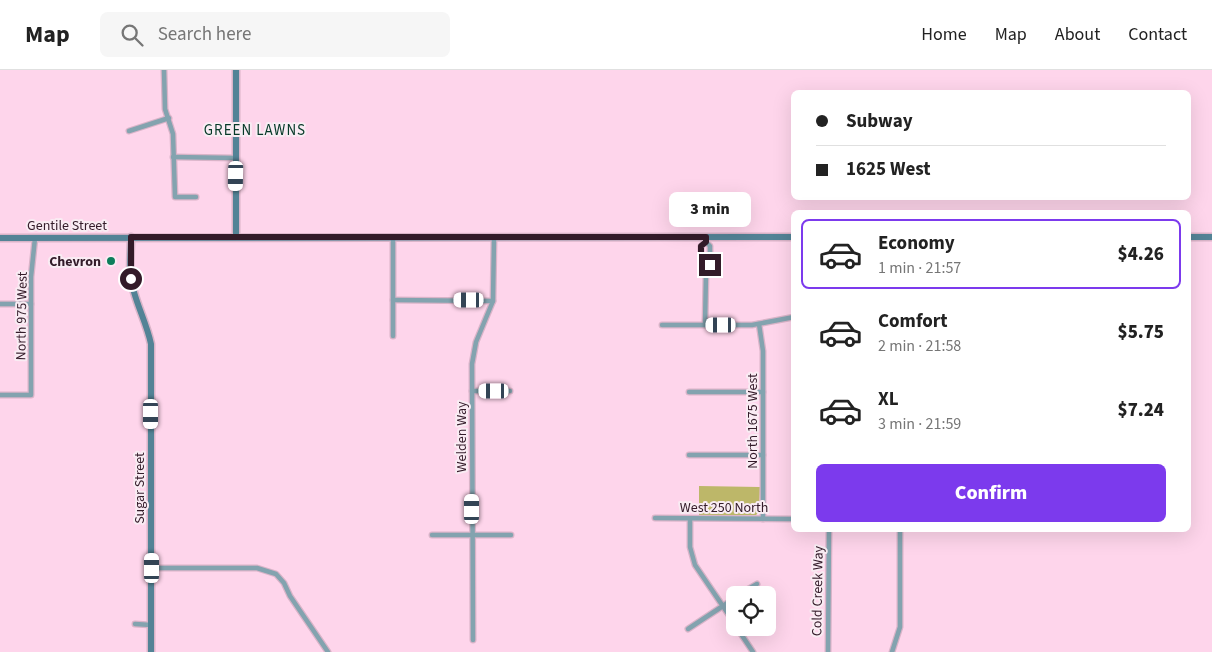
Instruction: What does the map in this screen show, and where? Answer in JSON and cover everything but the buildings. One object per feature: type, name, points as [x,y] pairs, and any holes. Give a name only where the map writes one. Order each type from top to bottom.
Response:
[{"type":"main road","points":[[236,70],[236,237]]},
{"type":"main road","points":[[1191,236],[1212,236]]},
{"type":"main road","name":"Sugar Street","points":[[131,237],[131,279],[147,325],[151,344],[151,652]]},
{"type":"main road","name":"Gentile Street","points":[[0,238],[236,237],[706,240],[791,237]]},
{"type":"street","points":[[164,70],[164,100],[173,134],[175,197],[196,197]]},
{"type":"street","points":[[129,131],[169,118]]},
{"type":"street","points":[[173,158],[236,158]]},
{"type":"street","name":"North 975 West","points":[[0,395],[31,395],[31,304],[35,238]]},
{"type":"street","points":[[393,238],[393,336]]},
{"type":"street","name":"Welden Way","points":[[473,640],[472,364],[476,342],[492,300],[494,238]]},
{"type":"street","points":[[705,325],[706,273],[710,265],[710,246],[706,240],[701,246],[701,265],[706,273]]},
{"type":"street","points":[[393,300],[492,300]]},
{"type":"street","points":[[0,304],[31,304]]},
{"type":"street","points":[[662,326],[759,324],[791,318]]},
{"type":"street","name":"North 1675 West","points":[[759,324],[763,351],[763,519]]},
{"type":"street","points":[[472,391],[510,391]]},
{"type":"street","points":[[689,392],[763,392]]},
{"type":"street","points":[[689,456],[763,455]]},
{"type":"street","name":"West 250 North","points":[[655,518],[791,519]]},
{"type":"street","points":[[690,518],[690,547],[695,565],[726,610]]},
{"type":"street","name":"Cold Creek Way","points":[[828,652],[829,532]]},
{"type":"street","points":[[892,652],[900,627],[900,532]]},
{"type":"street","points":[[432,535],[512,535]]},
{"type":"street","points":[[152,568],[257,568],[269,570],[276,574],[284,583],[290,596],[328,652]]},
{"type":"street","points":[[688,629],[726,604]]},
{"type":"street","points":[[134,624],[151,624]]},
{"type":"street","points":[[742,636],[753,652]]},
{"type":"shaded area","points":[[699,486],[760,487],[759,512],[756,515],[699,515]]},
{"type":"place","name":"Chevron","points":[[111,261]]},
{"type":"district","name":"GREEN LAWNS","points":[[255,130]]},
{"type":"route","points":[[131,279],[131,237],[706,237],[706,242],[701,246],[701,265],[706,273],[710,265]]}]
